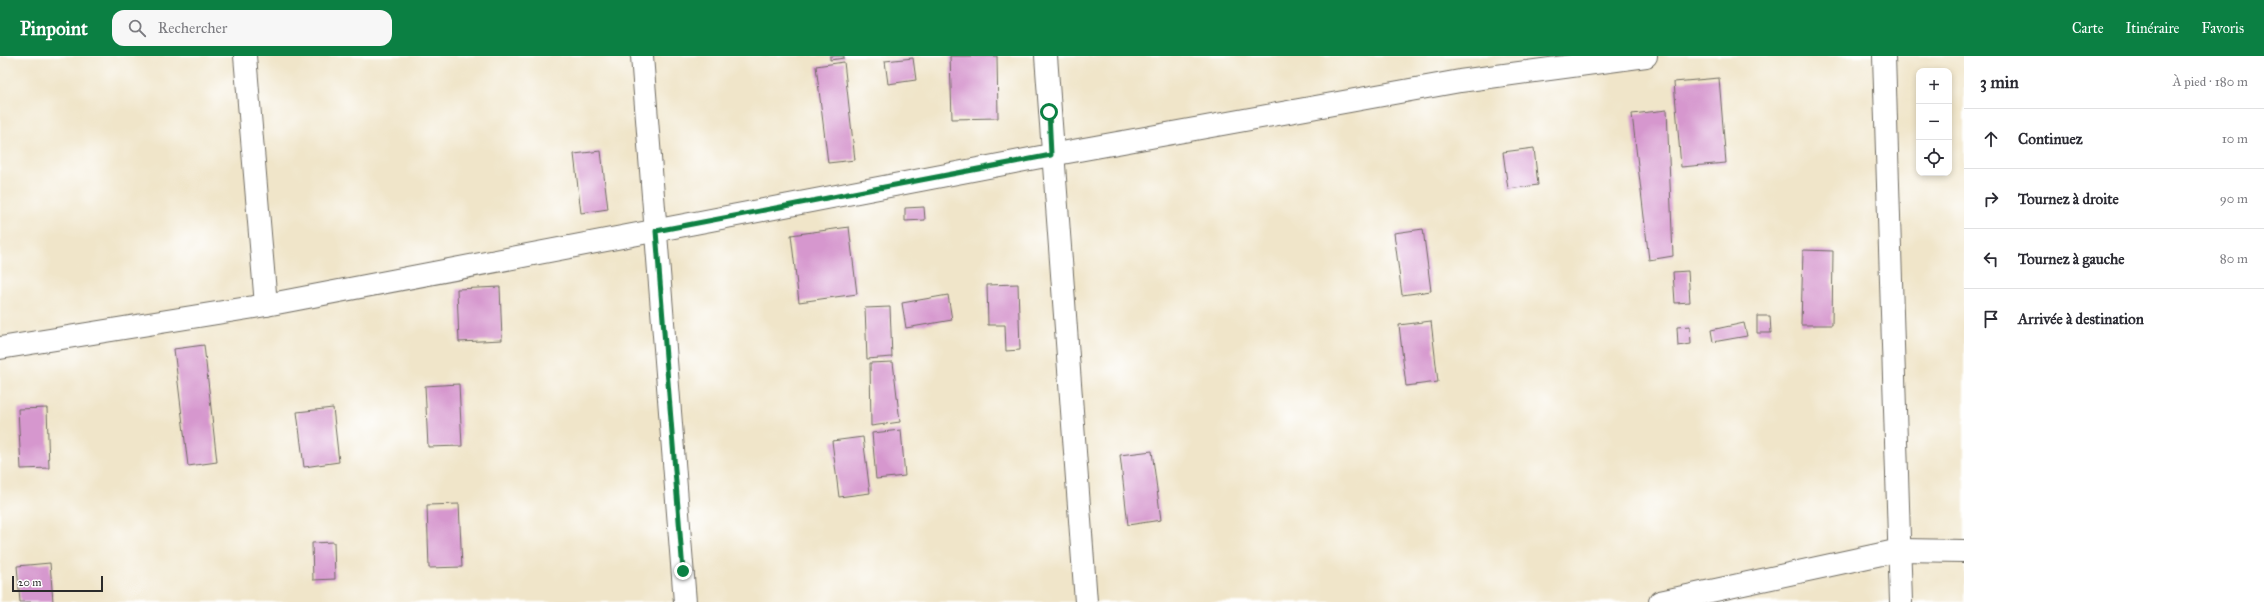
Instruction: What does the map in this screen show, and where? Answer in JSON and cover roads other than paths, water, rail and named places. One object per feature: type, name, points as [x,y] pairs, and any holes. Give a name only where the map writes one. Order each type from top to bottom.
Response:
[{"type":"street","points":[[245,56],[266,305]]},
{"type":"street","points":[[642,56],[685,602]]},
{"type":"street","points":[[1046,56],[1051,155],[1086,602]]},
{"type":"street","points":[[0,348],[266,305],[1051,155],[1460,81],[1646,56]]},
{"type":"street","points":[[1884,56],[1901,602]]},
{"type":"street","points":[[1660,602],[1900,550],[1964,551]]}]
